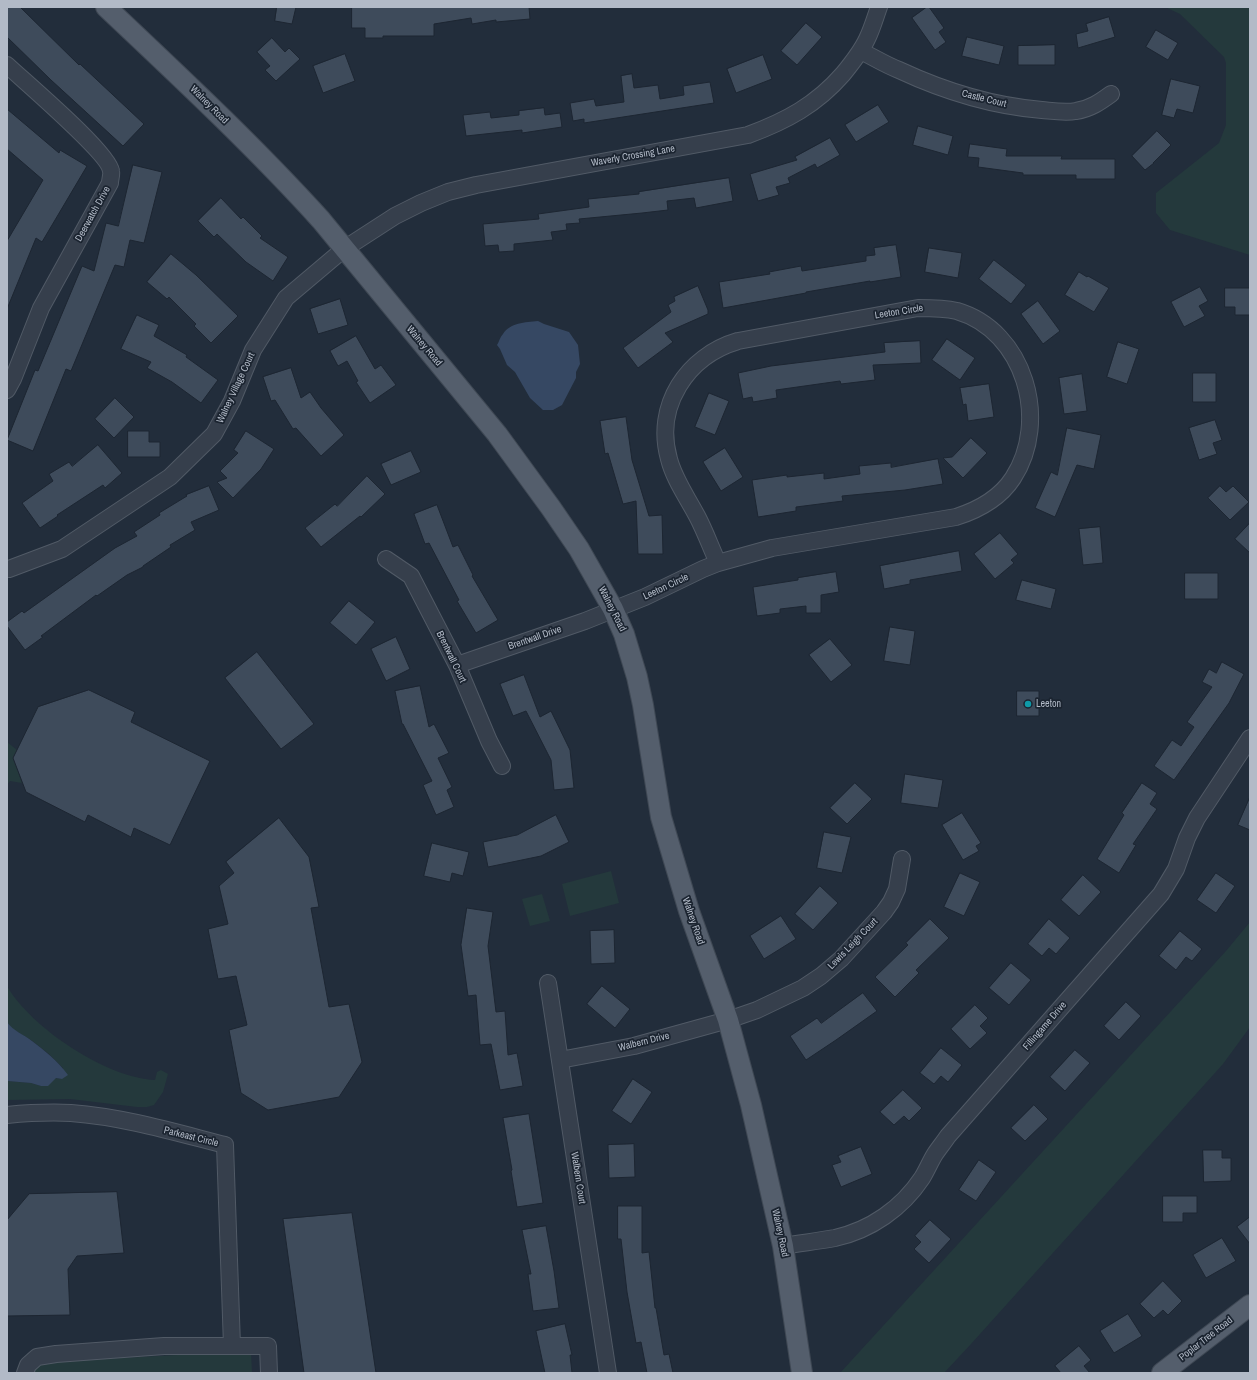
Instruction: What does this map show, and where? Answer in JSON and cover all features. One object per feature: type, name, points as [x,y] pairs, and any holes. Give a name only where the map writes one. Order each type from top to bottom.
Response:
[{"type":"main road","name":"Walney Road","points":[[106,7],[194,90],[321,220],[497,434],[579,549],[613,609],[624,634],[637,677],[661,817],[670,850],[728,1020],[751,1106],[783,1246],[802,1373]]},
{"type":"main road","name":"Poplar Tree Road","points":[[1162,1373],[1250,1305]]},
{"type":"street","name":"Waverly Crossing Lane","points":[[344,249],[395,216],[448,192],[476,185],[748,135],[773,126],[816,100],[835,83],[861,51],[868,38],[879,7]]},
{"type":"street","name":"Castle Court","points":[[861,51],[930,84],[998,104],[1032,109],[1076,112],[1100,102],[1111,94]]},
{"type":"street","name":"Deerwatch Drive","points":[[7,65],[81,133],[104,158],[111,170],[110,183],[41,308],[13,379],[7,390]]},
{"type":"street","name":"Walney Village Court","points":[[9,569],[62,550],[170,477],[214,434],[232,401],[254,350],[286,298],[344,249]]},
{"type":"street","name":"Leeton Circle","points":[[613,609],[646,597],[718,563],[772,548],[956,517],[975,510],[989,502],[1005,487],[1021,463],[1027,446],[1030,428],[1030,405],[1027,387],[1021,370],[1012,353],[986,326],[975,319],[958,312],[938,308],[918,308],[753,338],[724,346],[712,352],[689,372],[677,390],[669,411],[666,427],[666,442],[674,473],[698,517],[718,563]]},
{"type":"street","name":"Brentwall Court","points":[[386,559],[411,576],[457,665],[489,741],[502,766]]},
{"type":"street","name":"Brentwall Drive","points":[[457,665],[613,609]]},
{"type":"street","name":"Fillingame Drive","points":[[783,1246],[836,1238],[870,1226],[884,1217],[909,1195],[922,1178],[935,1154],[948,1136],[1161,894],[1176,869],[1196,818],[1250,738]]},
{"type":"street","name":"Lewis Leigh Court","points":[[728,1020],[756,1010],[803,988],[821,976],[841,959],[884,912],[891,902],[897,889],[902,859]]},
{"type":"street","name":"Walbern Court","points":[[548,983],[608,1373]]},
{"type":"street","name":"Walbern Drive","points":[[560,1060],[634,1046],[728,1020]]},
{"type":"street","name":"Parkeast Circle","points":[[7,1115],[38,1112],[100,1116],[134,1122],[225,1145],[232,1346]]},
{"type":"street","points":[[25,1373],[28,1365],[37,1357],[56,1354],[164,1346],[268,1346],[269,1373]]},
{"type":"green space","points":[[1165,7],[1250,7],[1250,255],[1170,230],[1156,213],[1156,193],[1219,143],[1226,125],[1226,63],[1224,57],[1180,14]]},
{"type":"green space","points":[[7,742],[17,750],[13,758],[22,783],[10,781],[7,785]]},
{"type":"green space","points":[[611,871],[619,903],[570,916],[562,884]]},
{"type":"green space","points":[[542,894],[550,921],[530,926],[522,899]]},
{"type":"green space","points":[[1250,922],[1250,1027],[1223,1064],[971,1344],[944,1373],[840,1373],[1226,951]]},
{"type":"green space","points":[[7,986],[18,1002],[52,1034],[93,1060],[115,1070],[136,1077],[155,1080],[157,1072],[161,1070],[168,1074],[163,1092],[154,1105],[137,1107],[70,1099],[7,1100],[7,1081],[31,1083],[41,1086],[56,1078],[62,1079],[63,1068],[49,1054],[31,1040],[11,1028],[7,1022]]},
{"type":"green space","points":[[251,1351],[252,1373],[33,1373],[39,1364],[46,1362]]},
{"type":"water","points":[[538,321],[569,332],[578,345],[580,364],[576,372],[576,378],[562,405],[553,410],[543,410],[530,398],[515,372],[507,365],[497,345],[502,335],[510,327]]},
{"type":"water","points":[[7,1022],[12,1028],[51,1056],[68,1075],[62,1079],[56,1078],[48,1086],[7,1081]]},
{"type":"building","points":[[7,7],[20,7],[79,65],[80,64],[144,124],[123,146],[51,80],[7,37]]},
{"type":"building","points":[[277,7],[296,7],[292,24],[275,21]]},
{"type":"building","points":[[352,7],[529,7],[530,19],[496,22],[496,20],[472,24],[471,18],[434,24],[434,36],[383,36],[383,38],[365,38],[365,28],[352,28]]},
{"type":"building","points":[[929,7],[944,28],[939,32],[946,42],[935,50],[912,18]]},
{"type":"building","points":[[1109,17],[1115,37],[1078,48],[1076,34],[1088,31],[1086,24]]},
{"type":"building","points":[[806,23],[822,37],[797,65],[781,51]]},
{"type":"building","points":[[1156,30],[1178,43],[1168,60],[1146,47]]},
{"type":"building","points":[[967,37],[1004,46],[999,65],[962,56]]},
{"type":"building","points":[[272,38],[285,52],[289,48],[300,59],[276,81],[265,70],[270,66],[257,52]]},
{"type":"building","points":[[1055,45],[1055,65],[1018,65],[1018,46]]},
{"type":"building","points":[[345,54],[355,81],[323,93],[313,66]]},
{"type":"building","points":[[763,55],[772,79],[736,93],[727,69]]},
{"type":"building","points":[[632,74],[634,88],[658,85],[660,99],[684,95],[683,86],[710,82],[714,103],[584,123],[584,119],[573,121],[570,103],[594,99],[596,106],[624,102],[621,76]]},
{"type":"building","points":[[1171,79],[1200,86],[1193,113],[1177,109],[1174,118],[1162,115]]},
{"type":"building","points":[[878,105],[889,122],[856,142],[845,125]]},
{"type":"building","points":[[544,108],[545,115],[560,113],[562,127],[522,133],[522,130],[466,136],[463,115],[490,112],[491,118],[519,115],[519,111]]},
{"type":"building","points":[[7,109],[59,153],[60,150],[87,166],[42,242],[36,238],[7,309],[7,241],[43,180],[7,149]]},
{"type":"building","points":[[918,126],[953,136],[948,155],[913,145]]},
{"type":"building","points":[[1157,131],[1171,145],[1145,170],[1132,156]]},
{"type":"building","points":[[830,138],[840,155],[817,168],[815,164],[788,178],[790,183],[776,187],[779,195],[758,201],[750,174],[797,160],[795,157]]},
{"type":"building","points":[[970,144],[1007,149],[1006,156],[1062,156],[1061,159],[1115,159],[1115,179],[1076,179],[1076,175],[1023,175],[1023,173],[978,167],[979,158],[968,157]]},
{"type":"building","points":[[133,165],[162,172],[144,243],[130,240],[124,267],[115,265],[71,371],[66,369],[33,451],[7,440],[35,370],[38,371],[82,266],[94,271],[106,223],[118,226]]},
{"type":"building","points":[[729,178],[733,201],[696,208],[694,198],[667,201],[668,210],[579,219],[580,223],[566,224],[567,230],[551,232],[553,240],[514,244],[514,251],[499,252],[498,245],[485,246],[483,224],[539,219],[538,214],[589,207],[588,199],[639,194],[639,192]]},
{"type":"building","points":[[221,198],[241,219],[243,217],[262,236],[260,238],[288,257],[273,281],[246,262],[217,234],[214,237],[198,221]]},
{"type":"building","points":[[896,245],[901,277],[806,292],[723,308],[719,282],[770,274],[769,272],[801,266],[802,271],[866,261],[866,256],[875,255],[874,248]]},
{"type":"building","points":[[929,248],[962,253],[958,278],[925,272]]},
{"type":"building","points":[[171,254],[196,275],[238,316],[211,343],[194,326],[196,324],[169,297],[167,299],[147,282]]},
{"type":"building","points":[[994,260],[1026,285],[1011,304],[979,279]]},
{"type":"building","points":[[1079,272],[1109,288],[1094,312],[1065,295]]},
{"type":"building","points":[[698,286],[708,310],[708,314],[665,333],[673,342],[638,368],[623,348],[671,312],[668,305],[675,301],[674,297]]},
{"type":"building","points":[[1200,287],[1208,301],[1199,306],[1205,316],[1184,327],[1171,302]]},
{"type":"building","points":[[1225,288],[1250,288],[1250,315],[1235,315],[1235,307],[1225,307]]},
{"type":"building","points":[[340,299],[348,325],[318,334],[310,309]]},
{"type":"building","points":[[1038,301],[1060,331],[1043,344],[1021,314]]},
{"type":"building","points":[[137,315],[159,325],[154,336],[187,355],[186,357],[218,380],[201,403],[172,382],[147,368],[151,362],[121,349]]},
{"type":"building","points":[[356,336],[375,369],[381,365],[396,385],[370,403],[356,382],[358,381],[347,361],[338,366],[330,351]]},
{"type":"building","points":[[947,339],[975,358],[960,380],[932,360]]},
{"type":"building","points":[[920,341],[921,363],[873,365],[875,380],[841,384],[840,381],[776,390],[777,398],[753,402],[752,397],[743,399],[738,373],[771,366],[885,352],[884,343]]},
{"type":"building","points":[[1118,342],[1139,349],[1127,384],[1107,377]]},
{"type":"building","points":[[291,368],[301,398],[310,392],[321,408],[344,435],[321,456],[296,428],[293,429],[275,400],[271,401],[263,377]]},
{"type":"building","points":[[1193,373],[1216,373],[1216,402],[1193,402]]},
{"type":"building","points":[[1082,374],[1087,411],[1064,414],[1059,378]]},
{"type":"building","points":[[989,384],[994,417],[968,421],[966,404],[963,405],[960,388]]},
{"type":"building","points":[[709,393],[729,401],[715,435],[695,427]]},
{"type":"building","points":[[115,398],[134,417],[114,438],[95,419]]},
{"type":"building","points":[[626,417],[632,460],[649,516],[662,515],[663,554],[638,554],[636,501],[623,504],[608,453],[605,454],[600,421]]},
{"type":"building","points":[[1215,420],[1222,440],[1213,443],[1217,454],[1199,460],[1189,428]]},
{"type":"building","points":[[1067,428],[1101,435],[1094,469],[1077,465],[1055,517],[1035,508],[1051,472],[1057,475]]},
{"type":"building","points":[[128,431],[149,431],[149,442],[160,442],[160,457],[128,457]]},
{"type":"building","points":[[246,431],[274,449],[261,469],[233,498],[217,482],[227,478],[220,471],[238,453],[234,450]]},
{"type":"building","points":[[971,438],[987,453],[963,478],[943,458],[952,457]]},
{"type":"building","points":[[98,445],[122,473],[105,488],[103,485],[40,528],[22,503],[53,481],[49,474],[69,462],[72,466]]},
{"type":"building","points":[[725,448],[743,477],[721,491],[703,462]]},
{"type":"building","points":[[411,451],[421,472],[391,485],[381,464]]},
{"type":"building","points":[[938,459],[943,484],[905,490],[842,496],[843,501],[796,507],[796,511],[758,517],[752,480],[787,475],[787,477],[824,473],[824,479],[860,474],[859,466],[891,463],[891,467]]},
{"type":"building","points":[[367,476],[385,494],[361,517],[360,516],[321,547],[305,528],[335,504],[337,506]]},
{"type":"building","points":[[209,486],[219,510],[191,522],[195,530],[170,545],[171,547],[143,567],[127,575],[97,596],[96,595],[41,636],[43,637],[25,650],[7,626],[7,622],[22,611],[24,613],[115,548],[137,536],[134,532],[160,515],[159,513],[187,496],[186,495]]},
{"type":"building","points":[[1220,486],[1226,492],[1233,486],[1249,502],[1230,520],[1208,498]]},
{"type":"building","points":[[437,505],[453,547],[458,545],[473,575],[472,576],[498,620],[476,633],[457,601],[459,600],[429,543],[425,544],[414,514]]},
{"type":"building","points":[[1250,523],[1250,553],[1235,539]]},
{"type":"building","points":[[1100,527],[1103,563],[1083,565],[1079,529]]},
{"type":"building","points":[[1000,533],[1018,554],[1011,560],[1014,563],[995,579],[974,554]]},
{"type":"building","points":[[959,551],[962,571],[910,580],[910,584],[884,589],[880,566]]},
{"type":"building","points":[[836,572],[839,592],[821,595],[821,613],[806,613],[806,606],[780,609],[780,613],[757,616],[753,587]]},
{"type":"building","points":[[1185,573],[1218,573],[1218,599],[1185,599]]},
{"type":"building","points":[[1022,580],[1056,589],[1051,609],[1016,600]]},
{"type":"building","points":[[349,601],[375,622],[356,645],[330,623]]},
{"type":"building","points":[[890,627],[915,631],[910,665],[884,661]]},
{"type":"building","points":[[396,637],[410,669],[386,681],[371,649]]},
{"type":"building","points":[[830,639],[852,665],[831,682],[809,655]]},
{"type":"building","points":[[257,652],[314,724],[281,749],[225,678]]},
{"type":"building","points":[[1222,662],[1244,674],[1229,703],[1174,780],[1154,766],[1172,740],[1181,746],[1194,727],[1187,722],[1212,687],[1202,682],[1209,669],[1216,673]]},
{"type":"building","points":[[524,675],[540,717],[551,711],[570,750],[574,788],[554,790],[551,760],[526,711],[513,716],[500,684]]},
{"type":"building","points":[[420,686],[429,727],[434,724],[449,753],[438,758],[452,787],[447,790],[454,807],[436,815],[423,785],[432,781],[402,724],[395,691]]},
{"type":"building","points":[[89,690],[135,712],[131,722],[210,761],[170,845],[134,828],[131,837],[88,815],[85,822],[26,792],[13,758],[38,707]]},
{"type":"building","name":"Leeton","points":[[1017,691],[1039,691],[1039,716],[1017,716]]},
{"type":"building","points":[[905,774],[943,780],[938,808],[901,803]]},
{"type":"building","points":[[855,783],[872,799],[847,824],[830,808]]},
{"type":"building","points":[[1142,783],[1157,793],[1150,804],[1157,809],[1133,844],[1136,845],[1119,873],[1097,859],[1124,815],[1122,813]]},
{"type":"building","points":[[1250,797],[1250,830],[1238,825]]},
{"type":"building","points":[[962,813],[981,843],[976,846],[979,851],[963,860],[942,825]]},
{"type":"building","points":[[556,815],[569,842],[541,856],[488,867],[483,842],[517,835]]},
{"type":"building","points":[[279,818],[309,857],[319,907],[311,908],[329,1007],[349,1004],[362,1062],[339,1097],[268,1110],[241,1093],[229,1030],[247,1025],[236,976],[218,979],[208,929],[228,924],[219,886],[234,873],[226,862]]},
{"type":"building","points":[[824,832],[851,837],[842,873],[817,868]]},
{"type":"building","points":[[432,843],[469,852],[463,876],[452,873],[450,882],[424,876]]},
{"type":"building","points":[[960,873],[980,882],[964,916],[944,907]]},
{"type":"building","points":[[1216,873],[1235,886],[1216,913],[1197,900]]},
{"type":"building","points":[[1083,875],[1101,892],[1079,916],[1061,900]]},
{"type":"building","points":[[820,886],[838,903],[813,930],[795,914]]},
{"type":"building","points":[[467,908],[493,912],[488,946],[496,1012],[505,1011],[508,1055],[517,1053],[523,1086],[500,1090],[491,1044],[480,1045],[476,995],[468,996],[461,945]]},
{"type":"building","points":[[781,916],[796,939],[764,959],[750,936]]},
{"type":"building","points":[[930,919],[949,938],[916,970],[919,973],[895,997],[875,977],[908,945],[906,943]]},
{"type":"building","points":[[1049,919],[1070,938],[1056,954],[1049,948],[1042,956],[1028,944]]},
{"type":"building","points":[[614,930],[615,963],[591,964],[590,931]]},
{"type":"building","points":[[1180,931],[1202,949],[1192,961],[1186,957],[1176,970],[1159,956]]},
{"type":"building","points":[[1011,963],[1031,980],[1009,1005],[989,988]]},
{"type":"building","points":[[602,986],[630,1009],[615,1028],[587,1004]]},
{"type":"building","points":[[863,993],[877,1011],[806,1060],[790,1036],[817,1018],[821,1023]]},
{"type":"building","points":[[1126,1002],[1141,1016],[1119,1040],[1104,1026]]},
{"type":"building","points":[[975,1005],[988,1018],[980,1026],[987,1033],[970,1049],[951,1029]]},
{"type":"building","points":[[941,1048],[962,1065],[948,1082],[941,1076],[934,1084],[920,1073]]},
{"type":"building","points":[[1075,1050],[1090,1063],[1065,1091],[1050,1077]]},
{"type":"building","points":[[633,1079],[652,1092],[631,1124],[612,1111]]},
{"type":"building","points":[[903,1090],[922,1108],[909,1121],[904,1116],[894,1125],[880,1112]]},
{"type":"building","points":[[1034,1105],[1048,1119],[1025,1141],[1011,1128]]},
{"type":"building","points":[[529,1114],[543,1203],[517,1207],[503,1118]]},
{"type":"building","points":[[634,1144],[635,1177],[609,1178],[608,1145]]},
{"type":"building","points":[[861,1147],[872,1174],[841,1187],[832,1165],[841,1162],[838,1156]]},
{"type":"building","points":[[1203,1150],[1222,1150],[1222,1158],[1231,1158],[1231,1181],[1204,1182]]},
{"type":"building","points":[[979,1160],[996,1172],[976,1201],[959,1190]]},
{"type":"building","points":[[117,1192],[124,1253],[77,1256],[68,1269],[70,1315],[7,1316],[7,1220],[29,1194]]},
{"type":"building","points":[[1163,1196],[1197,1196],[1197,1213],[1183,1213],[1183,1222],[1163,1222]]},
{"type":"building","points":[[618,1206],[642,1206],[642,1253],[649,1252],[655,1308],[664,1355],[669,1354],[673,1373],[647,1373],[641,1342],[636,1343],[627,1292],[621,1239],[618,1239]]},
{"type":"building","points":[[352,1213],[376,1373],[304,1373],[283,1219]]},
{"type":"building","points":[[1250,1217],[1250,1244],[1237,1227]]},
{"type":"building","points":[[930,1220],[951,1239],[929,1263],[914,1249],[921,1242],[915,1236]]},
{"type":"building","points":[[546,1226],[559,1308],[533,1311],[528,1274],[531,1274],[522,1230]]},
{"type":"building","points":[[1222,1238],[1236,1261],[1206,1278],[1193,1255]]},
{"type":"building","points":[[1163,1281],[1182,1301],[1168,1315],[1163,1310],[1154,1318],[1140,1304]]},
{"type":"building","points":[[1128,1314],[1142,1336],[1114,1353],[1100,1331]]},
{"type":"building","points":[[565,1324],[572,1355],[570,1355],[572,1373],[545,1373],[536,1331]]},
{"type":"building","points":[[1079,1346],[1091,1360],[1084,1366],[1090,1373],[1061,1373],[1055,1366]]},
{"type":"place","name":"Leeton","points":[[1028,704]]}]
